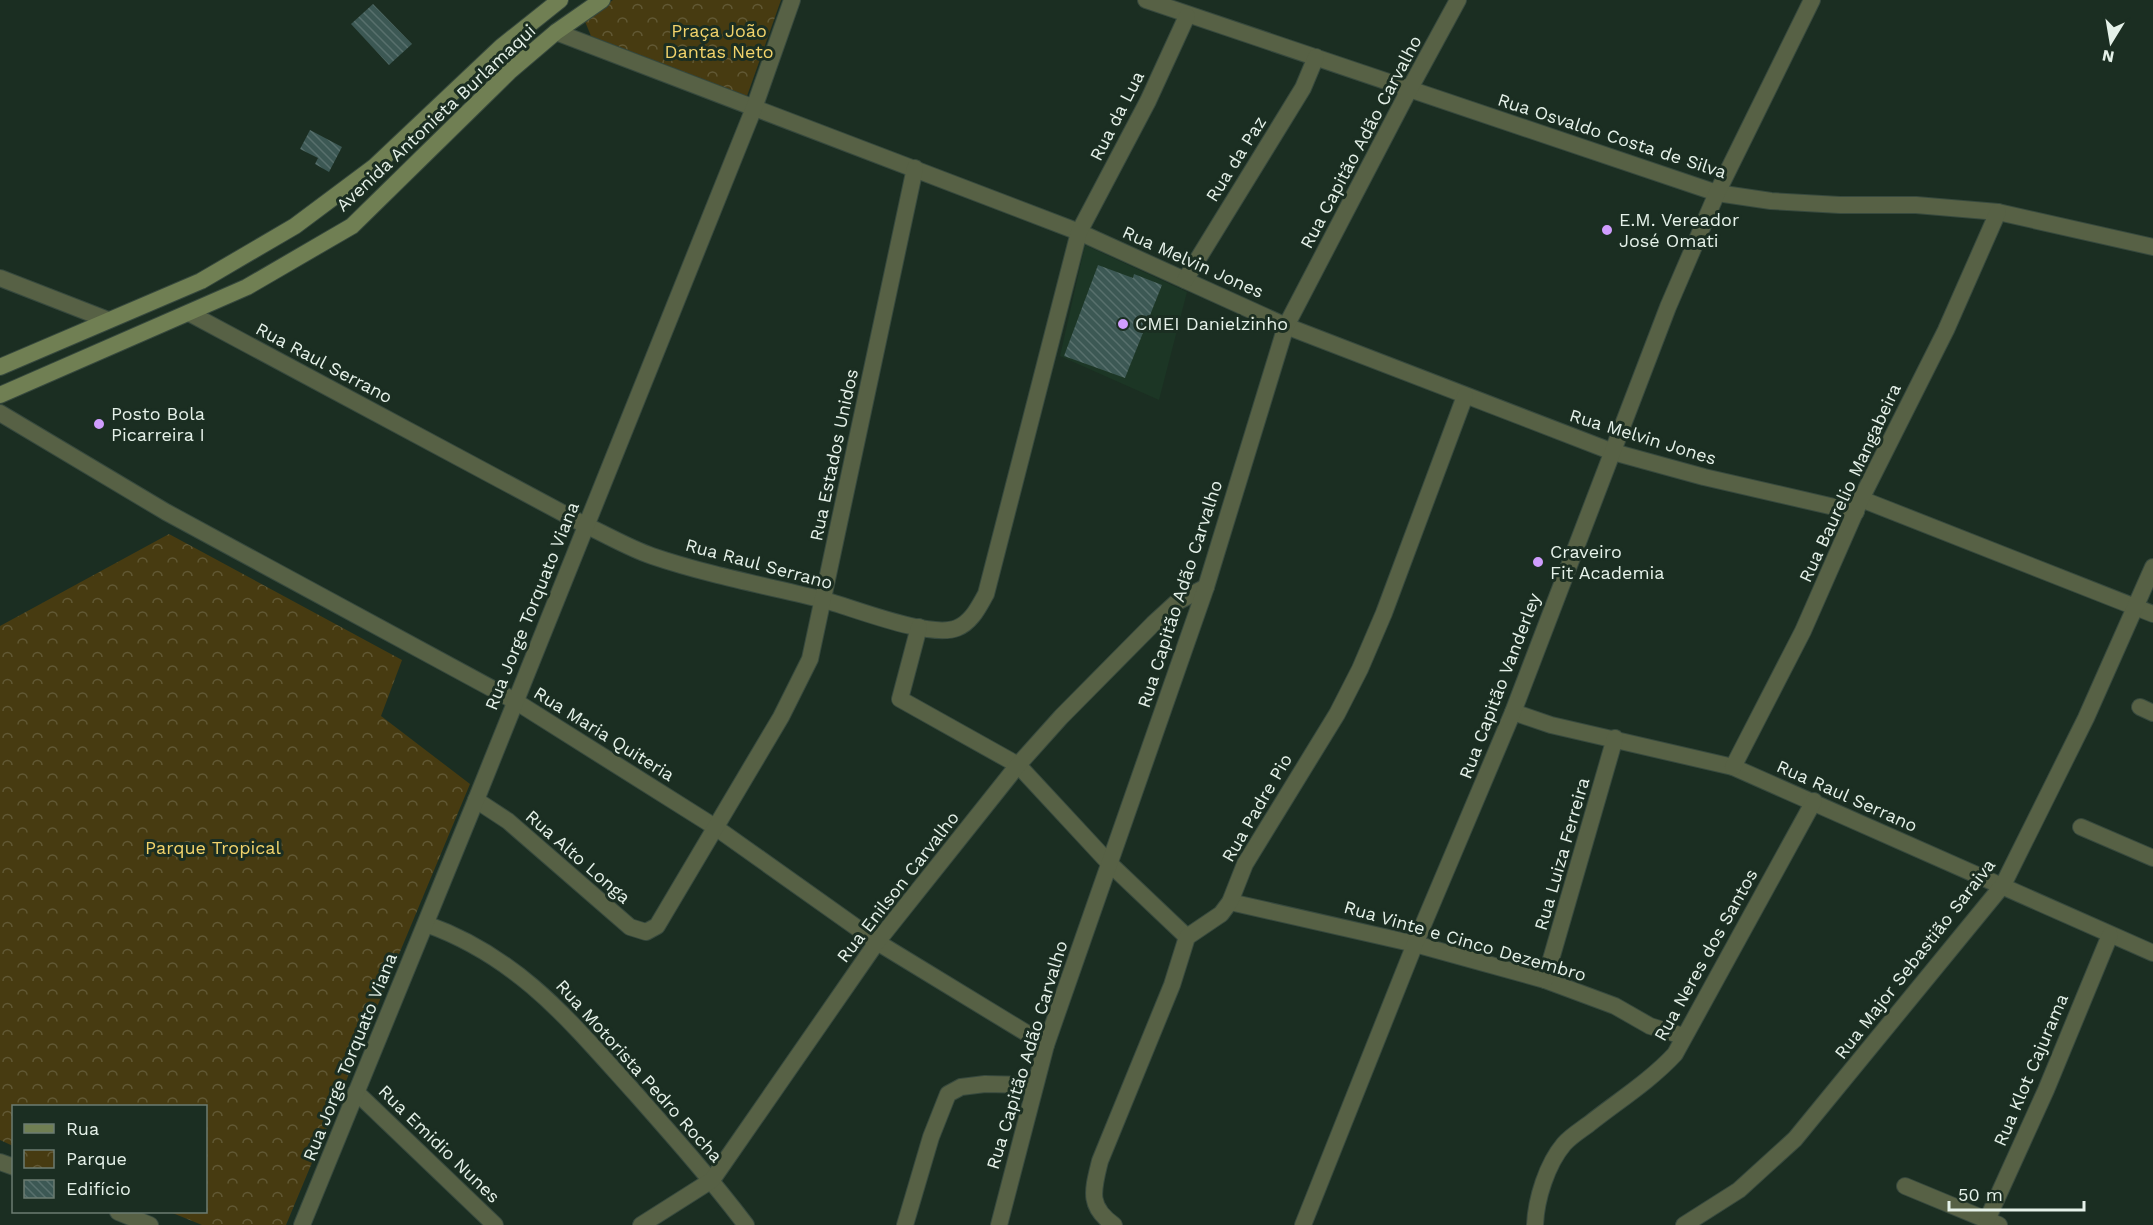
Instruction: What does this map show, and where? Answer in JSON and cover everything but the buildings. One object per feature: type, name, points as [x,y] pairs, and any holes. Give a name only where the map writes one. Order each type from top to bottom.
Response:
[{"type":"main road","name":"Avenida Antonieta Burlamaqui","points":[[3,366],[201,281],[249,255],[326,204],[374,167],[501,47],[560,0]]},
{"type":"main road","name":"Avenida Antonieta Burlamaqui","points":[[0,395],[189,313],[302,258],[352,226],[509,72],[556,32],[602,0]]},
{"type":"main road","points":[[433,112],[450,129]]},
{"type":"main road","points":[[397,146],[414,166]]},
{"type":"main road","points":[[3,366],[18,387]]},
{"type":"street","name":"Rua Jorge Torquato Viana","points":[[302,1225],[426,924],[754,108],[792,0]]},
{"type":"street","name":"Rua Osvaldo Costa de Silva","points":[[1146,0],[1187,16],[1316,57],[1717,193],[1771,201],[1840,205],[1916,205],[1998,212],[2153,247]]},
{"type":"street","name":"Rua Capitão Adão Carvalho","points":[[999,1225],[1046,1045],[1108,862],[1206,587],[1286,326],[1408,90],[1458,0]]},
{"type":"street","name":"Rua Capitão Vanderley","points":[[1303,1225],[1415,944],[1513,712],[1668,307],[1717,193],[1812,0]]},
{"type":"street","name":"Rua da Lua","points":[[1079,232],[1148,101],[1187,16]]},
{"type":"street","name":"Rua Melvin Jones","points":[[556,32],[1079,232],[1286,326],[1612,452],[1704,477],[1858,506],[2153,614]]},
{"type":"street","name":"Rua da Paz","points":[[1185,280],[1303,88],[1316,57]]},
{"type":"street","name":"Rua Estados Unidos","points":[[657,926],[781,717],[810,660],[915,168]]},
{"type":"street","name":"Rua Baurelio Mangabeira","points":[[1733,767],[1803,630],[1858,506],[1946,330],[1998,212]]},
{"type":"street","name":"Rua Raul Serrano","points":[[189,313],[585,525],[650,555],[765,588],[824,600],[919,627],[938,630],[957,628],[973,617],[986,594],[1079,232]]},
{"type":"street","points":[[0,278],[108,320]]},
{"type":"street","name":"Rua Padre Pio","points":[[1187,937],[1221,914],[1230,902],[1245,864],[1337,714],[1360,669],[1384,613],[1465,396]]},
{"type":"street","name":"Rua Maria Quiteria","points":[[0,412],[166,512],[515,701],[716,827],[877,942],[1046,1045]]},
{"type":"street","name":"Rua Major Sebastião Saraiva","points":[[1684,1225],[1739,1190],[1795,1139],[2003,885],[2038,819],[2137,608],[2153,567]]},
{"type":"street","name":"Rua Enilson Carvalho","points":[[641,1225],[712,1180],[877,942],[1018,765],[1061,717],[1153,624],[1177,602],[1206,587]]},
{"type":"street","points":[[919,627],[900,699],[1018,765],[1108,862],[1187,937],[1172,985],[1098,1171],[1093,1197],[1099,1213],[1114,1225]]},
{"type":"street","name":"Rua Raul Serrano","points":[[1513,712],[1551,725],[1733,767],[2153,952]]},
{"type":"street","name":"Rua Luiza Ferreira","points":[[1545,980],[1615,738]]},
{"type":"street","name":"Rua Alto Longa","points":[[476,800],[508,821],[630,927],[646,932],[657,926]]},
{"type":"street","name":"Rua Neres dos Santos","points":[[1535,1225],[1538,1202],[1545,1180],[1565,1143],[1649,1080],[1675,1054],[1814,801]]},
{"type":"street","points":[[2081,827],[2153,858]]},
{"type":"street","name":"Rua Vinte e Cinco Dezembro","points":[[1230,902],[1415,944],[1545,980],[1615,1006],[1650,1026],[1683,1036]]},
{"type":"street","name":"Rua Motorista Pedro Rocha","points":[[426,924],[446,931],[505,964],[543,993],[712,1180],[747,1225]]},
{"type":"street","name":"Rua Klot Cajurama","points":[[1993,1223],[2110,935]]},
{"type":"street","points":[[906,1225],[931,1137],[948,1094],[961,1087],[985,1084],[1035,1085]]},
{"type":"street","name":"Rua Emidio Nunes","points":[[356,1092],[495,1225]]},
{"type":"street","points":[[1905,1186],[1993,1223]]},
{"type":"street","points":[[120,1213],[150,1225]]},
{"type":"shaded area","name":"CMEI Danielzinho","points":[[1085,245],[1187,292],[1159,400],[1060,356]]},
{"type":"green space","name":"Praça João Dantas Neto","points":[[613,0],[781,0],[747,96],[591,36],[584,19]]},
{"type":"green space","name":"Parque Tropical","points":[[169,534],[402,660],[381,716],[470,784],[286,1225],[202,1225],[172,1213],[207,1213],[207,1105],[12,1105],[12,1146],[0,1140],[0,626]]},
{"type":"place","name":"E.M. Vereador José Omati","points":[[1607,230]]},
{"type":"place","name":"CMEI Danielzinho","points":[[1123,324]]},
{"type":"place","name":"Posto Bola Picarreira I","points":[[99,424]]},
{"type":"place","name":"Craveiro Fit Academia","points":[[1538,562]]}]
